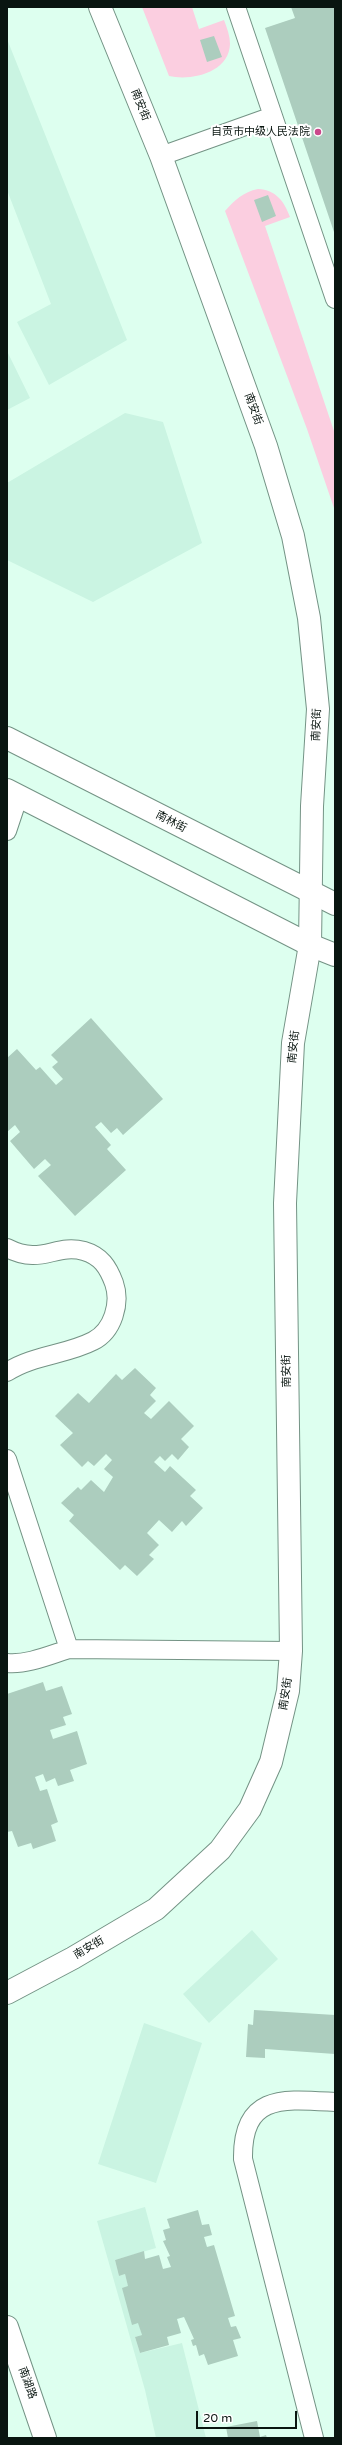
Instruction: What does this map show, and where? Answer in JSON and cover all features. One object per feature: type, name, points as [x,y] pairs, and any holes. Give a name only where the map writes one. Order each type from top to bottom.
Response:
[{"type":"street","name":"南安街","points":[[7,1993],[73,1958],[156,1909],[220,1850],[250,1810],[271,1762],[288,1690],[291,1651],[284,1203],[293,1043],[310,945],[312,806],[318,710],[309,618],[293,536],[266,446],[161,156],[100,7]]},
{"type":"street","name":"南林街","points":[[7,738],[311,894],[335,904]]},
{"type":"street","points":[[13,793],[310,945],[335,955]]},
{"type":"street","name":"南湖路","points":[[7,2327],[45,2438]]},
{"type":"lane","points":[[236,7],[335,299]]},
{"type":"lane","points":[[161,156],[273,116]]},
{"type":"lane","points":[[7,831],[13,793]]},
{"type":"lane","points":[[7,1248],[21,1255],[39,1256],[64,1250],[83,1251],[97,1256],[108,1269],[117,1299],[114,1315],[105,1331],[93,1341],[19,1364],[7,1372]]},
{"type":"lane","points":[[7,1459],[69,1649]]},
{"type":"lane","points":[[7,1663],[28,1661],[69,1649],[291,1651]]},
{"type":"lane","points":[[314,2438],[243,2160],[243,2139],[248,2124],[256,2114],[277,2102],[292,2099],[335,2102]]},
{"type":"shaded area","points":[[142,7],[192,7],[199,29],[224,20],[229,35],[230,44],[228,54],[223,62],[207,73],[188,77],[169,76]]},
{"type":"shaded area","points":[[7,39],[127,340],[49,385],[17,322],[51,304],[7,190]]},
{"type":"shaded area","points":[[258,189],[270,192],[278,197],[285,206],[290,217],[265,226],[335,434],[335,511],[307,429],[225,211],[240,197],[248,192]]},
{"type":"shaded area","points":[[7,351],[30,398],[7,410]]},
{"type":"shaded area","points":[[125,413],[163,422],[202,543],[93,602],[7,560],[7,483]]},
{"type":"shaded area","points":[[252,1930],[278,1959],[209,2023],[183,1994]]},
{"type":"shaded area","points":[[144,2023],[202,2043],[156,2183],[98,2164]]},
{"type":"shaded area","points":[[145,2207],[156,2248],[115,2260],[119,2276],[125,2274],[142,2335],[135,2337],[140,2353],[182,2343],[206,2438],[156,2438],[145,2390],[97,2221]]},
{"type":"building","name":"自贡市中级人民法院","points":[[291,7],[335,7],[335,235],[265,28],[295,18]]},
{"type":"building","points":[[214,36],[222,57],[207,62],[200,40]]},
{"type":"building","points":[[268,195],[276,216],[262,222],[254,200]]},
{"type":"building","points":[[91,1018],[163,1099],[123,1135],[117,1128],[111,1133],[101,1122],[95,1127],[111,1145],[107,1149],[126,1170],[75,1216],[38,1176],[51,1165],[45,1159],[34,1169],[10,1141],[20,1132],[15,1125],[7,1132],[7,1058],[17,1049],[36,1070],[40,1067],[56,1085],[63,1079],[52,1067],[58,1062],[51,1055]]},
{"type":"building","points":[[135,1368],[156,1388],[150,1395],[156,1401],[144,1413],[151,1419],[169,1401],[194,1426],[181,1439],[189,1447],[178,1460],[172,1454],[165,1461],[160,1456],[154,1462],[165,1472],[170,1466],[196,1490],[190,1496],[203,1508],[186,1526],[182,1521],[172,1532],[159,1520],[147,1533],[159,1545],[149,1555],[154,1559],[137,1576],[125,1565],[120,1570],[69,1521],[74,1515],[61,1503],[78,1487],[81,1490],[91,1480],[104,1492],[113,1477],[104,1469],[112,1460],[106,1454],[94,1466],[88,1461],[82,1467],[60,1445],[73,1433],[55,1416],[78,1393],[89,1403],[116,1374],[122,1380]]},
{"type":"building","points":[[43,1682],[46,1691],[62,1686],[72,1714],[63,1717],[66,1725],[50,1730],[53,1739],[77,1731],[87,1764],[70,1770],[74,1781],[58,1786],[55,1778],[46,1782],[43,1774],[35,1777],[40,1791],[47,1789],[58,1822],[51,1825],[56,1841],[33,1849],[31,1843],[18,1847],[12,1831],[7,1832],[7,1694]]},
{"type":"building","points":[[254,2010],[335,2015],[335,2054],[265,2049],[265,2058],[246,2057],[248,2024],[253,2025]]},
{"type":"building","points":[[198,2210],[202,2225],[209,2224],[212,2235],[204,2237],[207,2247],[214,2245],[235,2316],[228,2318],[231,2327],[236,2326],[241,2338],[233,2340],[238,2356],[208,2365],[204,2354],[199,2356],[196,2345],[193,2346],[191,2340],[194,2339],[184,2317],[177,2319],[181,2333],[167,2337],[169,2345],[140,2353],[135,2337],[142,2335],[138,2323],[132,2325],[122,2288],[128,2286],[125,2274],[119,2276],[115,2260],[144,2251],[145,2259],[159,2255],[163,2269],[171,2267],[167,2257],[170,2256],[163,2241],[166,2240],[163,2230],[170,2228],[167,2219]]},
{"type":"building","points":[[257,2421],[260,2437],[266,2435],[267,2438],[228,2438],[226,2427]]},
{"type":"place","name":"自贡市中级人民法院","points":[[318,132]]}]
